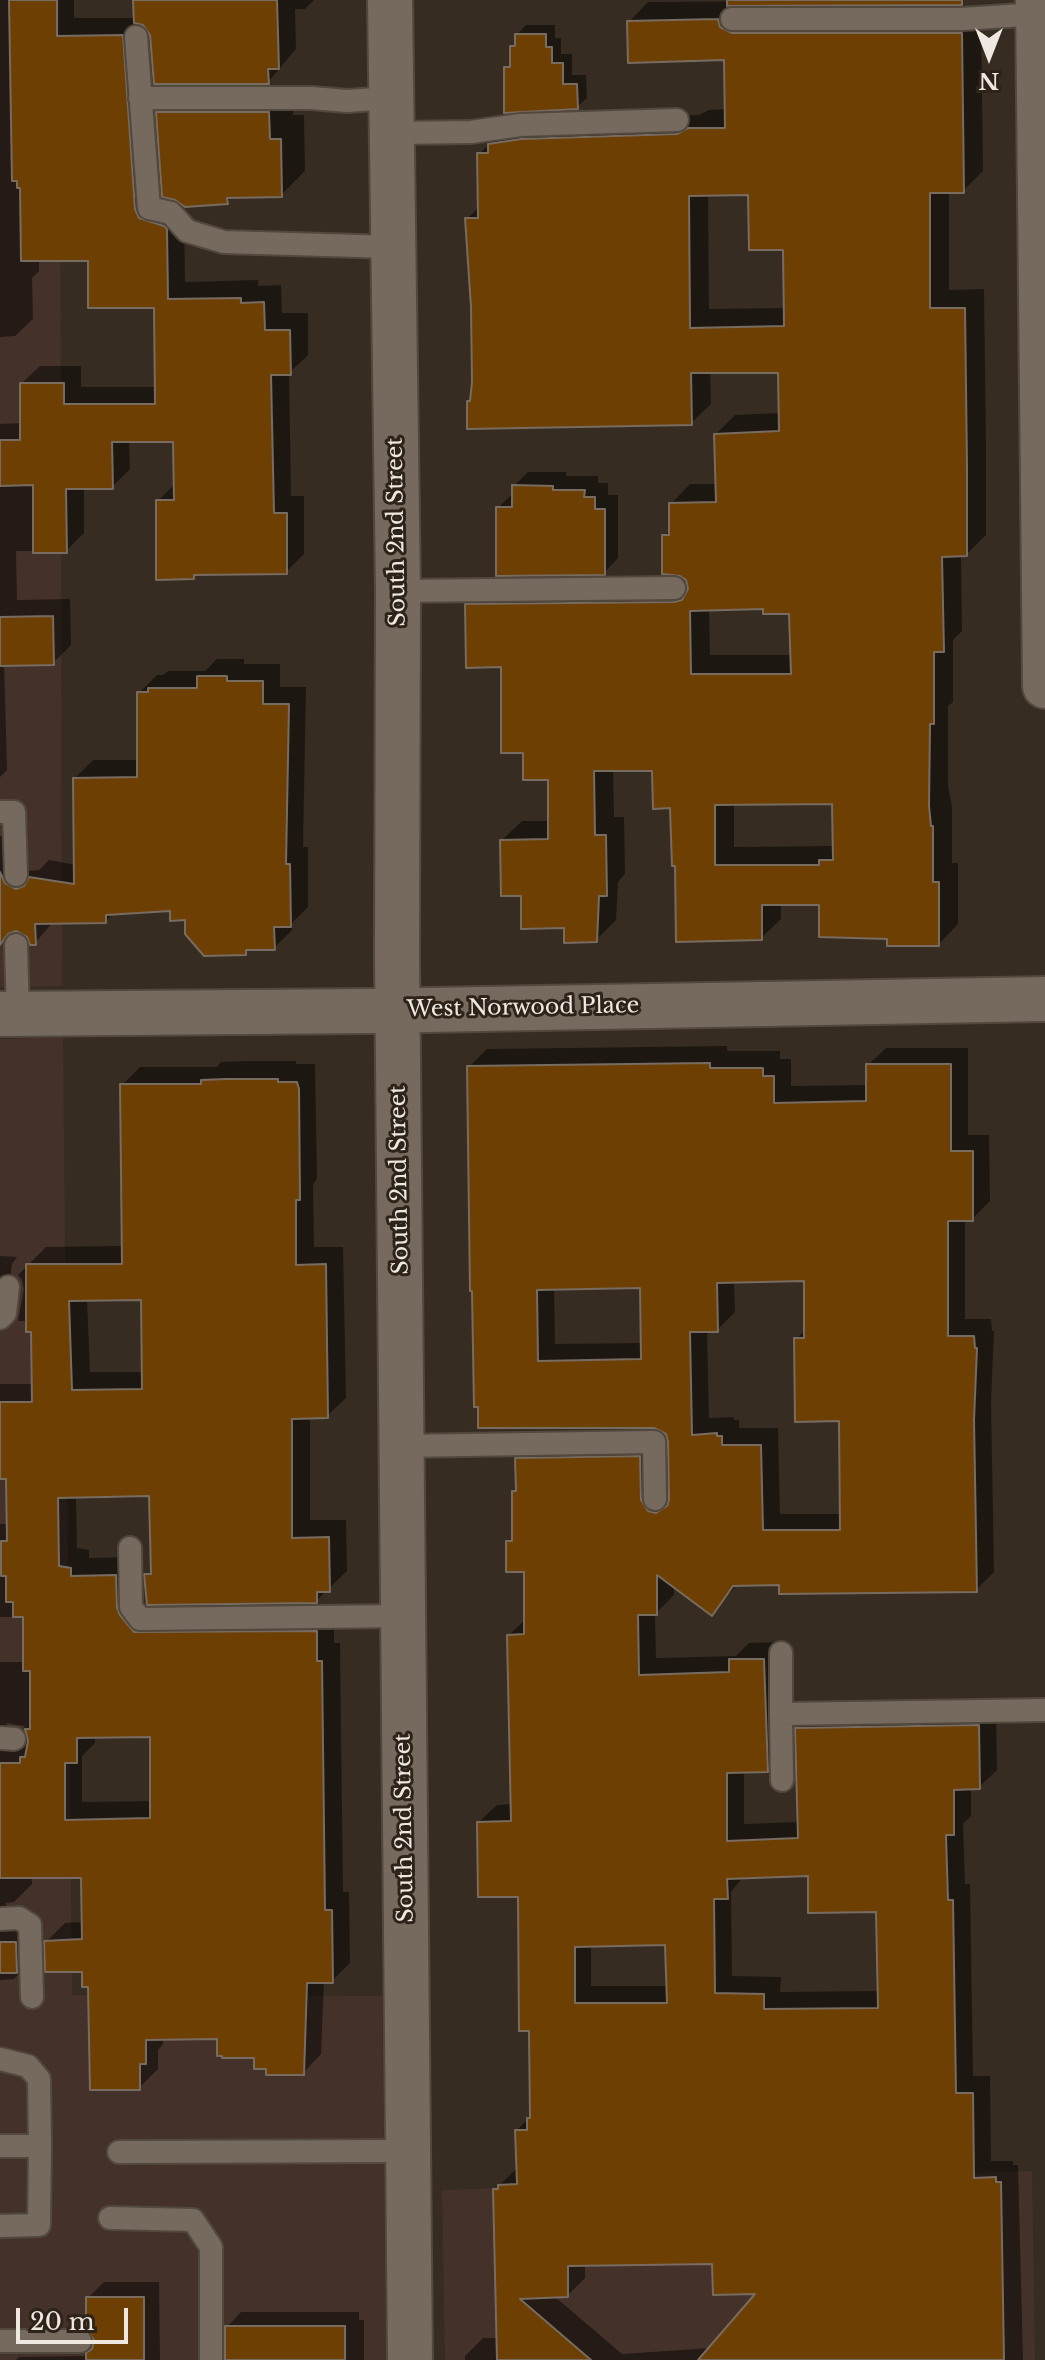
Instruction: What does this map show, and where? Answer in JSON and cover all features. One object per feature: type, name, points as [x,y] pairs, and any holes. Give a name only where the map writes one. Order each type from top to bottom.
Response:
[{"type":"street","name":"South 2nd Street","points":[[390,0],[398,591],[398,1010],[410,2360]]},
{"type":"street","points":[[1038,7],[1043,214],[1045,686]]},
{"type":"street","name":"West Norwood Place","points":[[9,1014],[1045,999]]},
{"type":"lane","points":[[732,19],[962,19],[1038,7]]},
{"type":"lane","points":[[136,37],[149,208],[171,213],[187,231],[224,242],[393,247]]},
{"type":"lane","points":[[140,98],[275,97],[347,101],[391,116],[471,132],[520,125],[677,120]]},
{"type":"lane","points":[[398,591],[674,588]]},
{"type":"lane","points":[[0,812],[14,812],[16,875]]},
{"type":"lane","points":[[9,1014],[16,945]]},
{"type":"lane","points":[[0,1318],[5,1313],[8,1287]]},
{"type":"lane","points":[[402,1446],[654,1442],[655,1499]]},
{"type":"lane","points":[[130,1548],[131,1607],[140,1619],[403,1616]]},
{"type":"lane","points":[[781,1653],[782,1780]]},
{"type":"lane","points":[[781,1714],[1045,1710]]},
{"type":"lane","points":[[0,1919],[19,1918],[30,1925],[32,1997]]},
{"type":"lane","points":[[0,2059],[28,2066],[39,2079],[40,2146],[39,2225],[0,2226]]},
{"type":"lane","points":[[0,2146],[40,2146]]},
{"type":"lane","points":[[119,2152],[408,2151]]},
{"type":"lane","points":[[110,2218],[193,2220],[211,2247],[211,2360]]},
{"type":"lane","points":[[0,2341],[80,2341]]},
{"type":"shaded area","points":[[0,0],[60,0],[62,986],[0,987]]},
{"type":"shaded area","points":[[63,1037],[72,1995],[382,1996],[386,2360],[0,2360],[0,1039]]},
{"type":"shaded area","points":[[1032,2171],[1035,2360],[445,2360],[442,2190]]},
{"type":"building","points":[[9,0],[57,0],[57,36],[123,35],[135,209],[139,218],[167,229],[168,299],[241,298],[241,303],[264,302],[265,330],[290,330],[291,375],[271,375],[274,513],[287,513],[287,574],[194,575],[194,579],[156,580],[156,500],[174,500],[173,442],[112,442],[113,489],[66,489],[67,553],[33,553],[33,485],[0,486],[0,440],[20,440],[20,383],[64,383],[64,404],[155,404],[154,308],[88,308],[88,261],[21,261],[20,188],[17,188],[17,181],[12,181]]},
{"type":"building","points":[[133,0],[277,0],[279,69],[268,69],[269,84],[154,84],[150,35],[143,25],[134,23]]},
{"type":"building","points":[[727,0],[962,0],[962,5],[727,6]]},
{"type":"building","points":[[718,19],[720,27],[732,33],[962,33],[964,193],[930,193],[930,308],[965,308],[967,467],[967,556],[942,557],[944,652],[934,652],[929,806],[933,826],[933,882],[939,882],[939,946],[887,946],[887,939],[819,937],[819,905],[762,905],[762,940],[676,942],[675,866],[672,866],[670,808],[653,809],[652,771],[594,771],[595,835],[606,835],[607,896],[599,896],[597,942],[564,943],[564,928],[521,929],[521,896],[501,896],[500,840],[548,839],[548,780],[523,780],[523,753],[501,753],[501,667],[466,668],[465,604],[682,600],[688,589],[686,580],[680,576],[662,574],[662,535],[669,535],[669,503],[716,502],[714,434],[779,431],[778,373],[691,373],[692,425],[467,429],[467,401],[470,401],[472,382],[465,218],[478,218],[477,153],[488,153],[488,144],[521,139],[677,134],[688,128],[725,128],[724,60],[628,63],[627,21]],"holes":[[[748,195],[749,250],[783,250],[784,326],[690,328],[689,196]],[[763,609],[763,614],[789,614],[791,674],[691,674],[690,611]],[[832,804],[833,860],[819,860],[819,865],[715,865],[715,805]]]},
{"type":"building","points":[[515,34],[546,34],[546,47],[552,47],[552,63],[563,63],[563,84],[577,84],[578,109],[504,113],[504,67],[510,67],[510,46],[515,46]]},
{"type":"building","points":[[156,112],[269,112],[270,139],[281,139],[282,197],[227,198],[228,204],[185,207],[175,200],[162,197]]},
{"type":"building","points":[[512,485],[585,490],[584,497],[595,497],[595,509],[605,509],[605,575],[496,576],[496,507],[512,507]]},
{"type":"building","points":[[53,616],[54,665],[0,666],[0,617]]},
{"type":"building","points":[[197,676],[227,676],[227,681],[263,681],[263,704],[289,704],[286,864],[290,864],[291,927],[274,927],[275,950],[246,950],[246,955],[204,956],[185,934],[185,920],[170,921],[170,911],[106,915],[106,923],[35,924],[36,945],[30,945],[27,937],[16,931],[8,934],[0,945],[0,872],[5,883],[16,889],[24,886],[29,877],[74,884],[73,778],[137,777],[137,692],[148,692],[148,688],[197,688]]},
{"type":"building","points":[[710,1063],[710,1068],[763,1068],[763,1076],[774,1076],[774,1103],[866,1101],[866,1064],[951,1064],[951,1151],[973,1151],[973,1221],[948,1221],[948,1336],[974,1336],[977,1348],[974,1420],[977,1592],[779,1594],[779,1585],[733,1586],[712,1616],[657,1575],[657,1615],[638,1615],[639,1675],[729,1672],[729,1659],[764,1659],[768,1772],[727,1773],[727,1841],[798,1838],[795,1728],[979,1725],[980,1789],[954,1790],[954,1835],[946,1835],[948,1900],[953,1900],[956,2093],[973,2093],[974,2178],[996,2177],[996,2182],[1001,2182],[1004,2360],[698,2360],[755,2294],[713,2295],[712,2264],[568,2266],[568,2297],[520,2299],[591,2360],[497,2360],[493,2189],[498,2189],[498,2185],[517,2184],[515,2130],[527,2130],[527,2118],[530,2118],[529,2031],[519,2031],[518,1897],[478,1897],[477,1822],[511,1821],[507,1635],[524,1634],[524,1572],[506,1572],[506,1541],[512,1541],[512,1491],[516,1491],[515,1458],[640,1456],[641,1500],[648,1511],[656,1513],[667,1506],[669,1500],[668,1442],[666,1434],[654,1428],[478,1428],[478,1407],[474,1407],[470,1291],[467,1066]],"holes":[[[804,1281],[804,1338],[794,1338],[795,1422],[839,1421],[840,1530],[763,1530],[761,1445],[722,1445],[722,1436],[717,1436],[717,1433],[692,1435],[690,1332],[718,1332],[717,1283]],[[640,1288],[641,1359],[538,1361],[537,1290]],[[808,1876],[808,1913],[876,1912],[878,2008],[764,2009],[764,1994],[715,1993],[714,1899],[728,1899],[727,1879]],[[665,1945],[667,2003],[575,2003],[575,1947]]]},
{"type":"building","points":[[278,1079],[278,1082],[297,1082],[299,1089],[300,1200],[296,1200],[296,1265],[326,1264],[328,1418],[292,1419],[292,1538],[329,1537],[330,1592],[317,1592],[317,1603],[147,1605],[144,1574],[151,1574],[149,1496],[58,1498],[59,1566],[71,1568],[71,1576],[116,1575],[117,1608],[134,1632],[317,1631],[317,1661],[322,1661],[325,1910],[332,1910],[333,1983],[307,1983],[304,2075],[266,2075],[266,2069],[254,2069],[254,2058],[217,2056],[217,2039],[146,2040],[146,2064],[140,2064],[140,2090],[90,2090],[88,1987],[82,1987],[82,1972],[45,1972],[44,1941],[82,1939],[81,1878],[0,1878],[0,1763],[20,1763],[20,1757],[25,1757],[28,1741],[25,1729],[30,1729],[30,1671],[23,1671],[23,1617],[13,1617],[13,1602],[6,1602],[6,1576],[1,1576],[1,1541],[7,1541],[6,1479],[0,1479],[0,1402],[32,1402],[31,1332],[26,1332],[26,1264],[122,1264],[120,1084],[201,1084],[201,1080]],"holes":[[[141,1300],[142,1389],[72,1390],[69,1301]],[[150,1737],[150,1818],[65,1820],[65,1763],[77,1763],[77,1738]]]},
{"type":"building","points":[[0,1942],[16,1942],[17,1973],[0,1973]]},
{"type":"building","points":[[86,2297],[144,2297],[144,2360],[86,2360],[86,2353],[92,2349],[94,2340],[86,2328]]},
{"type":"building","points":[[225,2326],[345,2326],[345,2360],[225,2360]]}]
